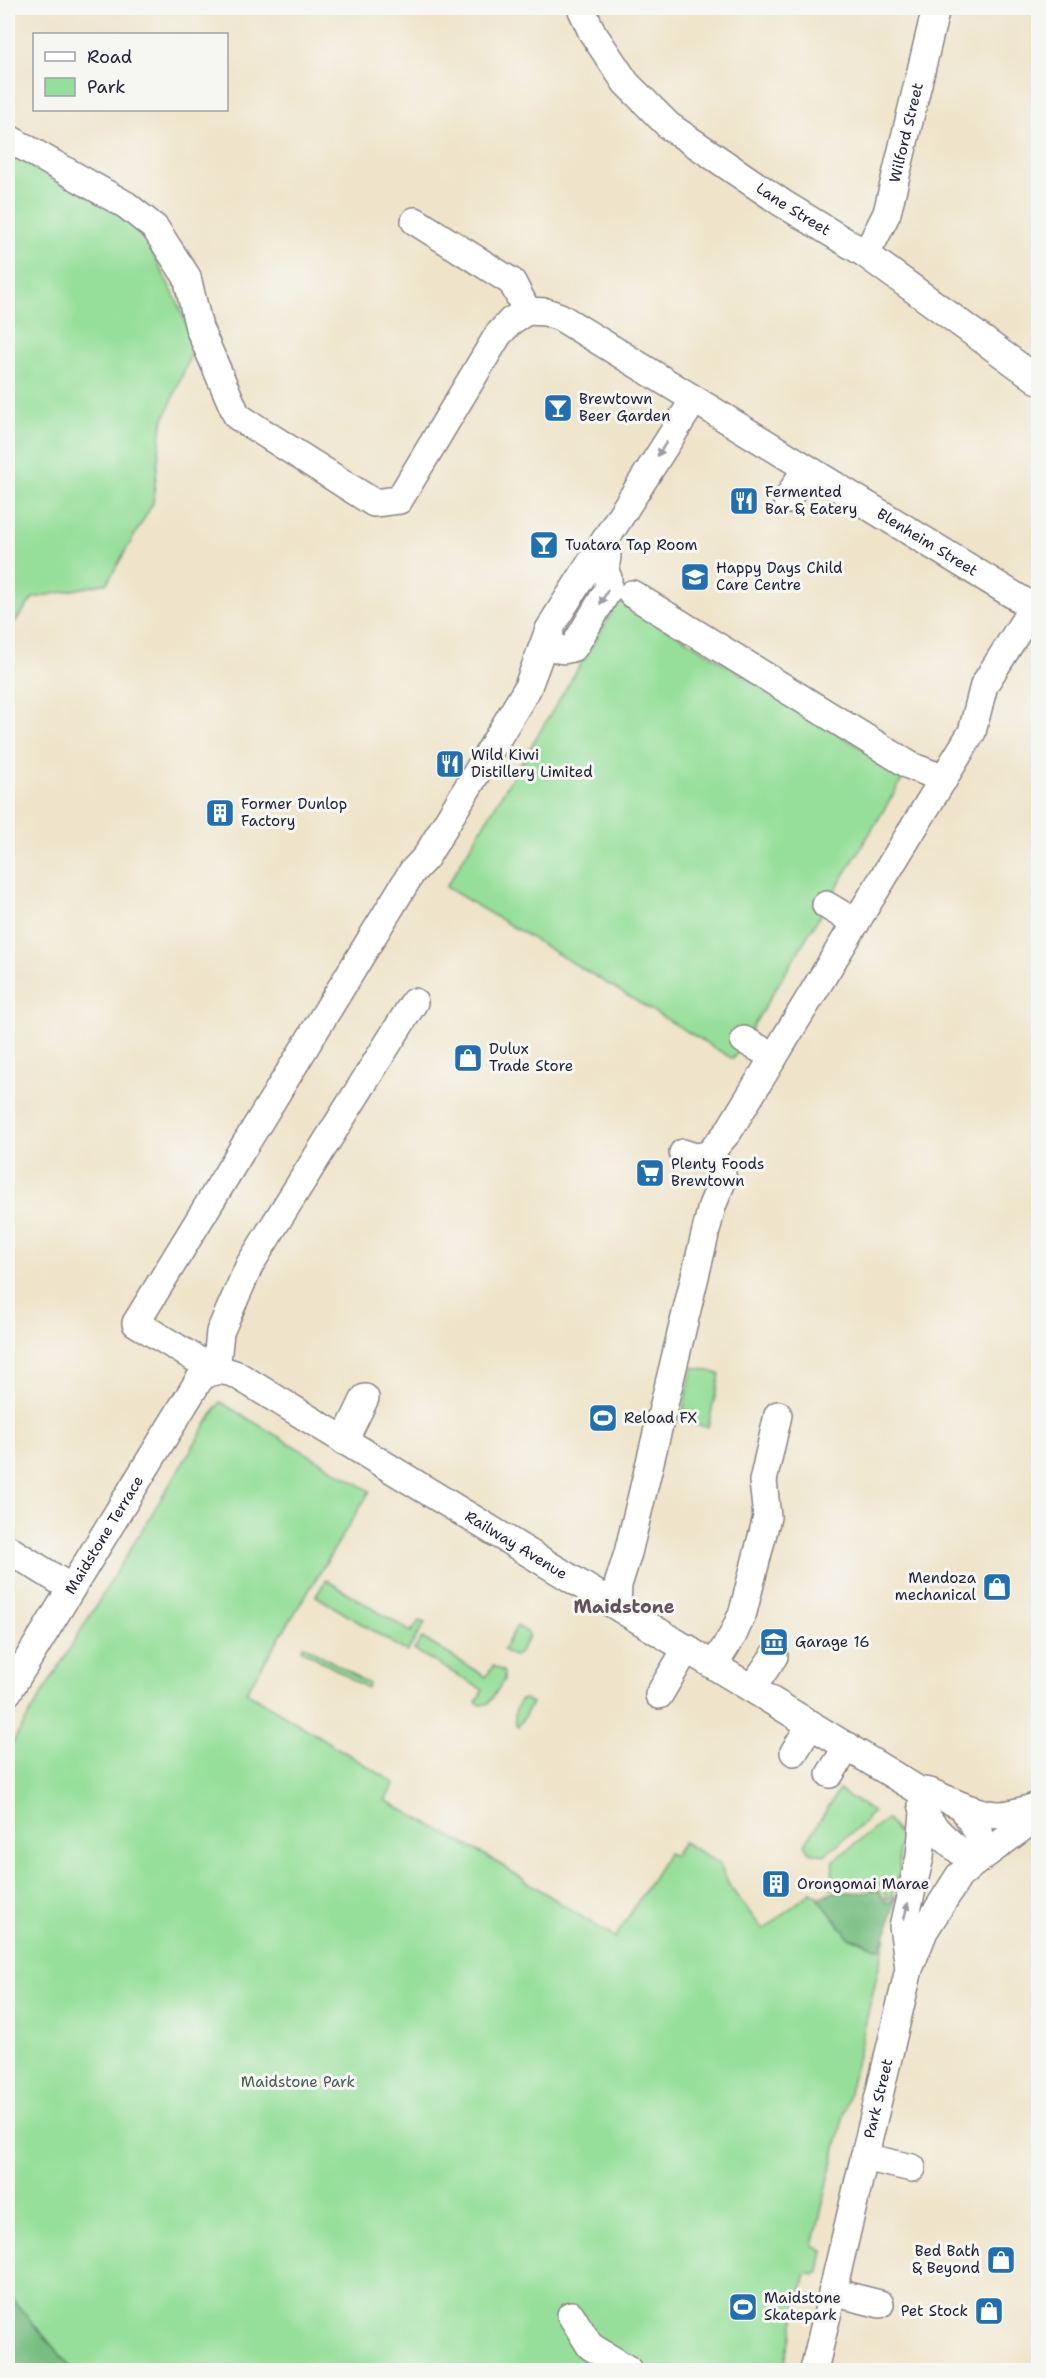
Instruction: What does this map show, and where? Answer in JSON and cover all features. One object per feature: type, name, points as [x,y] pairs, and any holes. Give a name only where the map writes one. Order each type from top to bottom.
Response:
[{"type":"street","name":"Lane Street","points":[[581,8],[592,32],[626,83],[669,126],[782,203],[864,253],[1038,380]]},
{"type":"street","name":"Wilford Street","points":[[864,253],[873,241],[887,213],[936,8]]},
{"type":"street","points":[[8,138],[126,205],[155,228],[186,278],[199,328],[237,416],[374,502],[399,500],[498,335],[511,321],[527,311],[512,282],[415,221]]},
{"type":"street","name":"Blenheim Street","points":[[527,311],[546,312],[560,317],[1036,608]]},
{"type":"street","name":"Railway Avenue","points":[[694,400],[605,541],[549,618],[527,689],[426,857],[412,872],[136,1323],[209,1374],[226,1371],[237,1375],[344,1441],[501,1522],[617,1606],[848,1746],[921,1801],[943,1836],[982,1857]]},
{"type":"street","points":[[787,500],[806,468]]},
{"type":"street","points":[[632,594],[911,766],[944,779]]},
{"type":"street","points":[[617,1606],[618,1585],[628,1553],[712,1206],[723,1179],[720,1168],[696,1153],[728,1132],[972,732],[984,685],[1036,608]]},
{"type":"street","points":[[826,905],[856,923]]},
{"type":"street","points":[[209,1374],[220,1332],[250,1264],[414,1002]]},
{"type":"street","points":[[744,1040],[774,1057]]},
{"type":"street","name":"Maidstone Terrace","points":[[8,1692],[71,1588],[209,1374]]},
{"type":"street","points":[[344,1441],[365,1398]]},
{"type":"street","points":[[714,1665],[733,1635],[743,1612],[766,1517],[763,1481],[778,1415]]},
{"type":"street","points":[[8,1549],[71,1588]]},
{"type":"street","points":[[659,1695],[687,1648]]},
{"type":"street","points":[[752,1688],[774,1656]]},
{"type":"street","points":[[794,1752],[811,1724]]},
{"type":"street","points":[[830,1774],[848,1746]]},
{"type":"street","name":"Railway Avenue","points":[[921,1801],[930,1792],[962,1806],[994,1816],[1007,1816],[1038,1806]]},
{"type":"street","points":[[909,1969],[903,1926],[920,1857],[921,1801]]},
{"type":"street","points":[[962,1806],[982,1857]]},
{"type":"street","name":"Park Street","points":[[814,2370],[909,1969],[933,1916],[959,1876],[1038,1816]]},
{"type":"street","points":[[864,2157],[912,2168]]},
{"type":"street","points":[[832,2292],[880,2304]]},
{"type":"street","points":[[571,2315],[590,2346],[629,2370]]},
{"type":"green space","points":[[8,152],[113,209],[140,229],[178,303],[194,347],[162,424],[153,503],[107,583],[33,598],[8,631]]},
{"type":"green space","points":[[620,599],[905,775],[733,1059],[446,887]]},
{"type":"green space","points":[[693,1367],[720,1374],[708,1427],[680,1422]]},
{"type":"green space","name":"Maidstone Park","points":[[220,1402],[370,1491],[246,1692],[395,1783],[385,1800],[495,1861],[615,1938],[668,1853],[674,1856],[683,1842],[719,1863],[730,1887],[763,1930],[811,1892],[886,1937],[813,2245],[823,2250],[819,2272],[814,2275],[806,2273],[783,2370],[73,2370],[12,2299],[8,2287],[8,1750]]},
{"type":"green space","points":[[326,1580],[411,1632],[419,1621],[425,1623],[407,1652],[316,1596]]},
{"type":"green space","points":[[517,1626],[529,1636],[519,1654],[513,1656],[503,1650]]},
{"type":"green space","points":[[422,1638],[486,1677],[493,1666],[504,1672],[504,1680],[489,1703],[481,1705],[476,1702],[483,1690],[414,1650]]},
{"type":"green space","points":[[304,1645],[369,1684],[367,1688],[301,1649]]},
{"type":"green space","points":[[525,1699],[532,1703],[518,1727],[515,1721],[516,1710],[520,1700]]},
{"type":"green space","points":[[839,1790],[873,1812],[866,1818],[867,1820],[824,1855],[810,1852],[805,1844]]},
{"type":"green space","points":[[887,1819],[905,1843],[898,1849],[899,1873],[893,1886],[892,1897],[887,1899],[882,1886],[877,1884],[871,1889],[854,1885],[830,1888],[834,1860]]},
{"type":"green space","points":[[877,1889],[887,1903],[896,1895],[888,1929],[880,1949],[848,1937],[819,1899],[833,1892],[862,1893]]},
{"type":"green space","points":[[8,2295],[12,2299],[73,2370],[8,2370]]},
{"type":"place","name":"Brewtown Beer Garden","points":[[558,408]]},
{"type":"place","name":"Fermented Bar & Eatery","points":[[744,501]]},
{"type":"place","name":"Tuatara Tap Room","points":[[544,545]]},
{"type":"place","name":"Happy Days Child Care Centre","points":[[695,577]]},
{"type":"place","name":"Wild Kiwi Distillery Limited","points":[[450,764]]},
{"type":"place","name":"Former Dunlop Factory","points":[[220,813]]},
{"type":"place","name":"Dulux Trade Store","points":[[468,1058]]},
{"type":"place","name":"Plenty Foods Brewtown","points":[[650,1173]]},
{"type":"place","name":"Reload FX","points":[[603,1418]]},
{"type":"place","name":"Mendoza mechanical","points":[[997,1587]]},
{"type":"place","name":"Garage 16","points":[[774,1642]]},
{"type":"place","name":"Orongomai Marae","points":[[776,1884]]},
{"type":"place","name":"Bed Bath & Beyond","points":[[1001,2260]]},
{"type":"place","name":"Maidstone Skatepark","points":[[743,2307]]},
{"type":"place","name":"Pet Stock","points":[[989,2311]]},
{"type":"district","name":"Maidstone","points":[[624,1607]]}]
